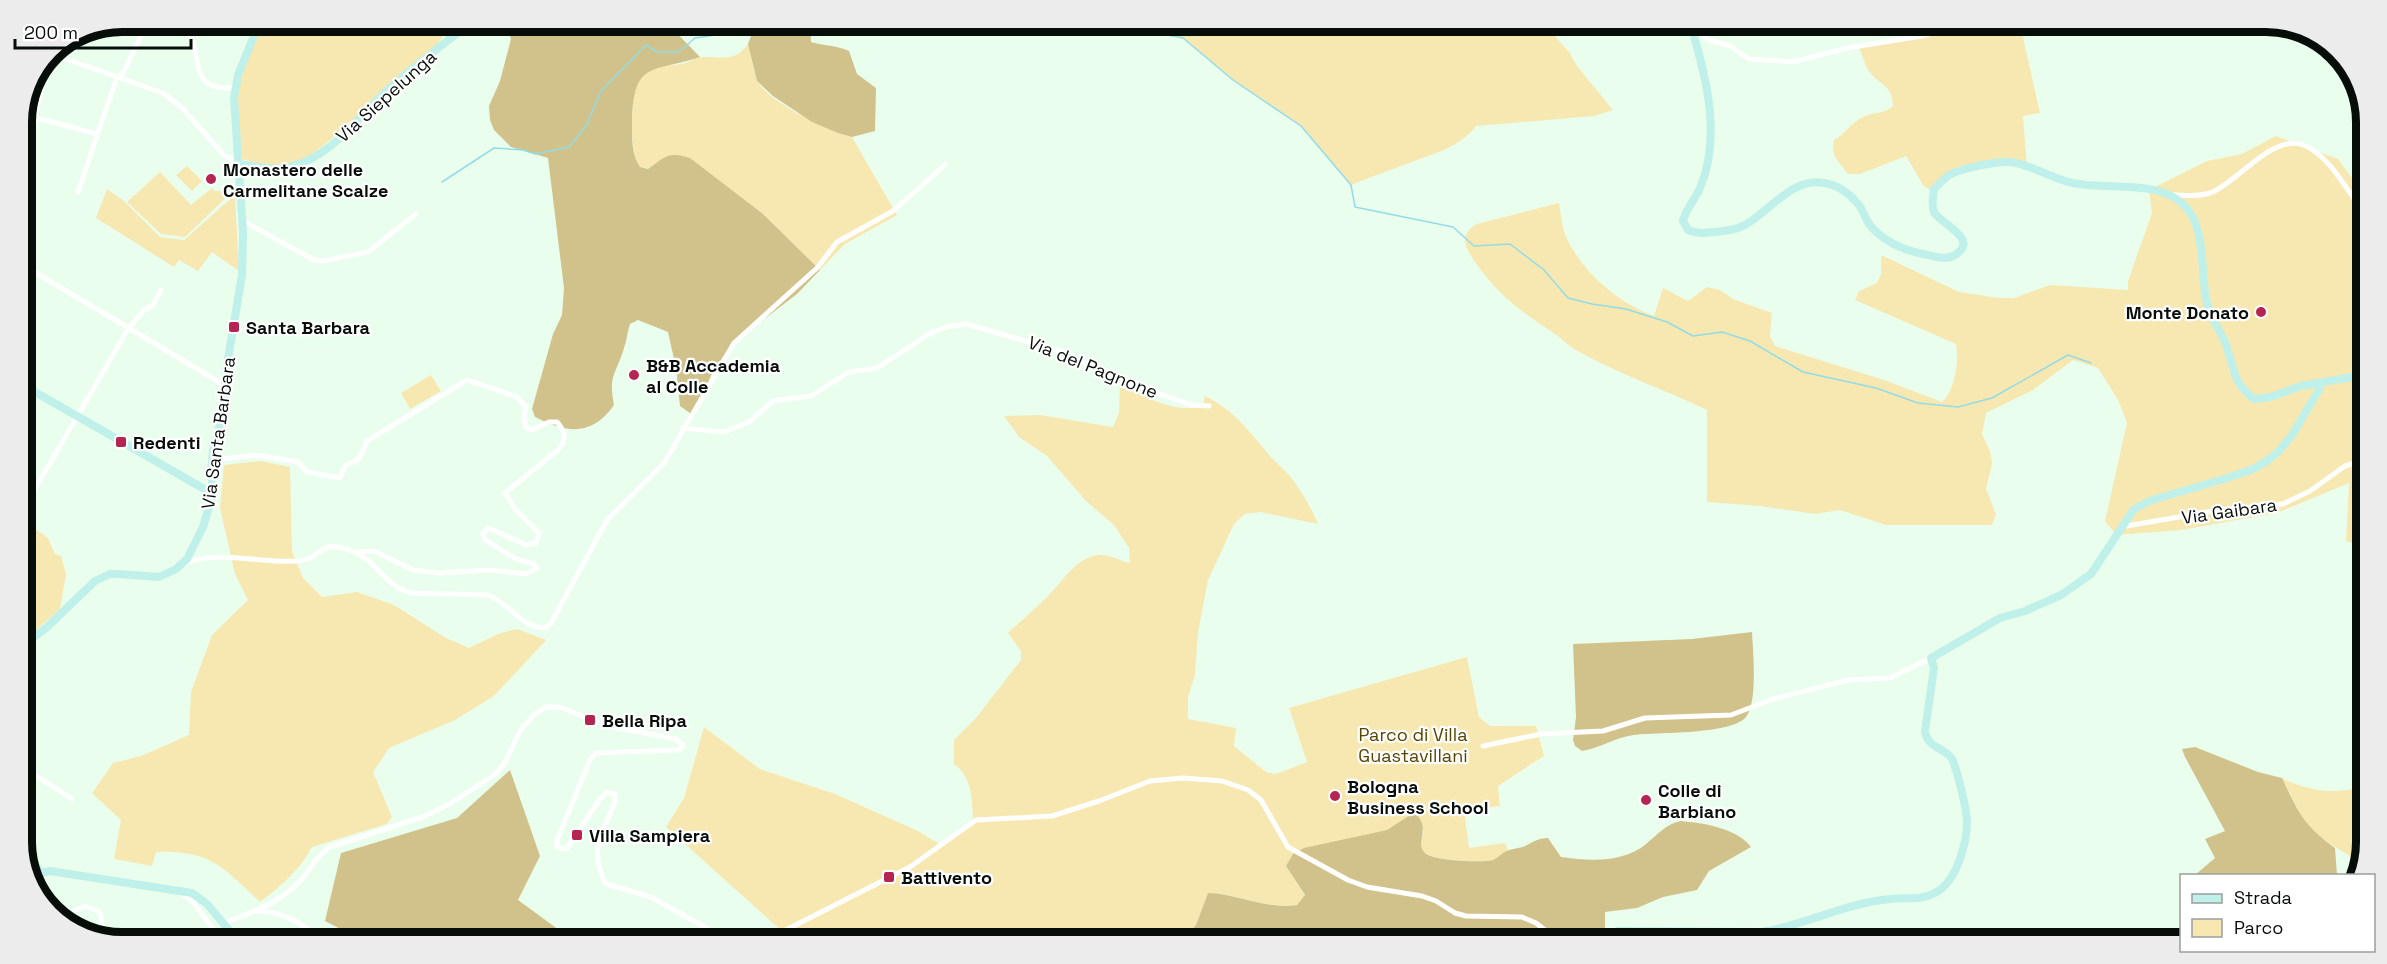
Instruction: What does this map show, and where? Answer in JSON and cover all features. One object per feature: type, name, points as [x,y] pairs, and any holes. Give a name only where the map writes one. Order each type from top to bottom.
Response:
[{"type":"street","points":[[78,192],[117,77],[123,73],[143,32]]},
{"type":"street","points":[[187,32],[191,39],[196,67],[201,77],[209,84],[221,88],[236,88]]},
{"type":"street","points":[[191,39],[194,32]]},
{"type":"street","name":"Via Santa Barbara","points":[[180,566],[193,549],[208,514],[213,494],[214,441],[224,408],[228,360],[242,275],[243,221],[235,121],[236,88],[242,62],[255,32]]},
{"type":"street","name":"Via Siepelunga","points":[[59,57],[163,93],[182,108],[227,159],[239,164],[275,169],[288,168],[320,154],[335,143],[391,88],[459,32]]},
{"type":"street","points":[[1693,32],[1710,116],[1709,152],[1700,188],[1683,221],[1688,230],[1696,233],[1735,230],[1746,225],[1792,190],[1806,184],[1822,182],[1841,188],[1850,196],[1858,204],[1869,224],[1887,241],[1904,250],[1944,258],[1954,256],[1960,250],[1962,240],[1957,229],[1942,222],[1932,204],[1934,189],[1951,174],[1974,167],[2009,162],[2085,186],[2126,186],[2187,196],[2208,193],[2219,188],[2266,154],[2290,143],[2305,146],[2320,156],[2355,200]]},
{"type":"street","points":[[1698,32],[1709,40],[1730,46],[1749,59],[1793,62],[1847,48],[1936,32]]},
{"type":"street","points":[[32,129],[43,78]]},
{"type":"street","points":[[34,117],[97,134]]},
{"type":"street","points":[[355,552],[376,567],[399,590],[411,593],[488,595],[496,598],[533,627],[547,627],[607,520],[664,463],[682,428],[704,396],[717,369],[734,343],[817,268],[837,242],[893,211],[945,165]]},
{"type":"street","points":[[2159,192],[2178,200],[2190,212],[2198,226],[2203,289],[2208,310],[2227,346],[2234,374],[2241,389],[2254,399],[2271,397],[2301,386],[2355,376]]},
{"type":"street","points":[[243,221],[314,260],[323,261],[368,252],[416,214]]},
{"type":"street","points":[[32,271],[227,387]]},
{"type":"street","points":[[32,494],[128,329],[144,310],[153,305],[161,290]]},
{"type":"street","name":"Via del Pagnone","points":[[682,428],[724,432],[749,422],[773,401],[811,396],[849,372],[877,368],[929,334],[946,327],[966,324],[1061,351],[1114,377],[1191,405],[1209,406]]},
{"type":"street","points":[[32,639],[47,627],[84,589],[102,577],[125,573],[143,577],[159,577],[189,561],[220,558],[305,560],[328,546],[355,552],[374,551],[413,570],[439,573],[490,570],[526,574],[537,568],[534,564],[505,553],[485,540],[483,533],[489,528],[526,545],[536,543],[539,533],[515,509],[506,493],[559,449],[565,435],[563,428],[556,422],[549,422],[531,430],[526,427],[524,418],[526,406],[517,397],[467,380],[367,441],[359,459],[345,466],[340,478],[307,472],[298,462],[257,455],[212,460]]},
{"type":"street","points":[[1483,746],[1521,737],[1603,731],[1645,718],[1731,715],[1773,699],[1848,681],[1890,678],[1931,658],[2000,618],[2025,611],[2068,590],[2091,574],[2134,509],[2152,500],[2251,470],[2267,460],[2279,451],[2292,435],[2320,388],[2319,383]]},
{"type":"street","points":[[32,390],[213,494]]},
{"type":"street","name":"Via Gaibara","points":[[2121,527],[2213,511],[2283,504],[2303,495],[2345,466],[2355,463]]},
{"type":"street","points":[[1617,932],[1762,932],[1890,899],[1920,899],[1937,893],[1954,874],[1966,842],[1967,828],[1966,812],[1956,769],[1950,757],[1926,738],[1934,668],[1931,658]]},
{"type":"street","points":[[224,923],[254,911],[292,889],[307,875],[318,855],[330,847],[425,816],[451,803],[494,775],[504,764],[521,729],[534,715],[546,707],[560,707],[607,726],[676,739],[682,745],[681,749],[676,750],[596,753],[590,760],[557,840],[557,846],[562,849],[567,848],[600,799],[608,792],[615,794],[615,802],[597,847],[596,858],[606,884],[651,897],[713,932]]},
{"type":"street","points":[[32,773],[72,800]]},
{"type":"street","points":[[782,932],[910,867],[976,820],[1052,816],[1150,782],[1183,778],[1222,781],[1248,790],[1261,801],[1288,847],[1359,885],[1422,896],[1436,901],[1455,913],[1466,916],[1522,917],[1547,932]]},
{"type":"street","points":[[40,880],[40,875],[50,871],[192,893],[231,932]]},
{"type":"street","points":[[174,889],[193,902],[215,932]]},
{"type":"street","points":[[70,916],[85,906],[100,912],[100,930]]},
{"type":"street","points":[[254,911],[268,912],[291,919],[312,932]]},
{"type":"green space","points":[[259,32],[454,32],[450,36],[445,33],[423,59],[314,153],[303,160],[279,166],[242,159],[237,105],[241,74]]},
{"type":"green space","points":[[1162,32],[1548,32],[1553,34],[1569,52],[1577,66],[1613,110],[1594,116],[1476,126],[1470,133],[1447,148],[1351,185],[1301,126],[1233,80],[1183,38]]},
{"type":"green space","points":[[1932,32],[2022,32],[2040,113],[2023,116],[2027,167],[2012,163],[1968,168],[1930,190],[1923,185],[1906,156],[1860,174],[1848,174],[1834,155],[1834,140],[1861,118],[1885,111],[1893,106],[1890,93],[1871,74],[1858,47]]},
{"type":"green space","points":[[748,44],[757,80],[763,88],[800,115],[852,137],[897,215],[845,244],[820,270],[763,214],[720,182],[640,167],[635,156],[632,137],[633,108],[635,91],[642,77],[666,65],[675,65],[702,57],[733,56]]},
{"type":"green space","points":[[2276,136],[2338,159],[2355,182],[2356,543],[2346,541],[2349,483],[2277,513],[2181,530],[2116,535],[2105,521],[2127,423],[2118,400],[2098,368],[2073,360],[2033,390],[1986,413],[1982,434],[1990,451],[1992,464],[1986,489],[1996,514],[1992,525],[1886,525],[1840,510],[1815,514],[1760,506],[1707,502],[1707,410],[1606,366],[1571,347],[1501,293],[1475,262],[1465,241],[1467,232],[1477,224],[1559,203],[1565,235],[1583,264],[1604,286],[1641,310],[1654,316],[1663,288],[1688,301],[1707,287],[1720,290],[1733,299],[1772,313],[1770,336],[1775,346],[1884,380],[1942,402],[1950,391],[1955,375],[1956,344],[1855,300],[1859,291],[1877,283],[1881,274],[1881,255],[1959,292],[1999,298],[2014,298],[2050,285],[2128,290],[2128,281],[2152,213],[2149,190],[2207,161],[2242,154]]},
{"type":"green space","points":[[187,166],[202,181],[192,191],[176,175]]},
{"type":"green space","points":[[160,172],[191,205],[212,188],[215,191],[233,191],[185,237],[161,234],[127,202]]},
{"type":"green space","points":[[107,189],[124,201],[160,237],[184,240],[235,195],[239,271],[212,252],[198,271],[179,260],[174,267],[96,218]]},
{"type":"green space","points":[[431,375],[441,391],[410,409],[401,393]]},
{"type":"green space","name":"Parco di Villa Guastavillani","points":[[1120,383],[1160,403],[1182,408],[1203,405],[1205,396],[1225,408],[1241,422],[1272,459],[1290,476],[1306,499],[1318,524],[1260,512],[1245,514],[1234,524],[1208,580],[1198,632],[1195,675],[1188,697],[1188,719],[1236,728],[1234,746],[1266,772],[1276,774],[1307,762],[1289,708],[1467,657],[1479,717],[1490,726],[1536,726],[1544,756],[1498,786],[1500,806],[1464,810],[1469,848],[1505,843],[1508,850],[1486,861],[1434,857],[1422,850],[1424,831],[1410,815],[1387,830],[1286,866],[1305,896],[1297,905],[1263,904],[1208,893],[1196,925],[1190,932],[783,932],[666,827],[684,798],[704,727],[760,769],[835,794],[918,831],[941,845],[973,822],[972,798],[968,783],[954,764],[954,740],[976,718],[1021,660],[1021,651],[1008,633],[1084,560],[1103,555],[1130,563],[1129,548],[1114,525],[1086,501],[1047,456],[1019,437],[1004,416],[1040,415],[1113,427],[1119,413]]},
{"type":"green space","points":[[261,461],[290,467],[292,551],[303,578],[322,597],[357,592],[394,605],[446,638],[469,648],[498,634],[517,629],[546,640],[494,696],[455,720],[389,748],[373,772],[392,817],[387,824],[312,847],[289,878],[260,902],[225,870],[190,854],[156,852],[152,866],[114,859],[121,820],[92,793],[113,763],[141,756],[189,735],[191,692],[212,635],[248,600],[235,574],[220,508],[224,465]]},
{"type":"green space","points":[[32,527],[48,538],[55,554],[61,556],[66,574],[60,609],[32,633]]},
{"type":"green space","points":[[2282,778],[2300,786],[2320,790],[2340,791],[2356,788],[2354,859],[2313,833],[2303,820]]},
{"type":"shaded area","points":[[509,32],[676,32],[700,57],[649,72],[637,87],[632,139],[635,157],[640,167],[648,169],[663,158],[672,155],[690,158],[763,214],[820,270],[797,294],[733,343],[713,371],[694,416],[680,406],[676,368],[668,332],[638,320],[630,324],[612,381],[614,405],[606,415],[597,423],[578,429],[557,426],[535,417],[532,409],[553,334],[562,315],[564,288],[548,158],[511,147],[494,130],[490,120],[489,106],[500,81],[511,39]]},
{"type":"shaded area","points":[[753,32],[810,32],[811,42],[849,51],[857,74],[876,88],[875,131],[852,137],[838,133],[812,122],[773,96],[757,81],[748,44]]},
{"type":"shaded area","points":[[1752,632],[1754,676],[1752,700],[1746,717],[1738,723],[1693,732],[1627,736],[1582,751],[1575,746],[1573,740],[1576,717],[1573,644],[1692,639]]},
{"type":"shaded area","points":[[2195,747],[2258,772],[2282,778],[2303,818],[2316,833],[2335,848],[2337,874],[2196,874],[2215,858],[2205,839],[2225,831],[2182,749]]},
{"type":"shaded area","points":[[510,770],[540,856],[518,900],[559,932],[346,932],[325,921],[341,853],[457,818]]},
{"type":"shaded area","points":[[1410,815],[1417,815],[1423,826],[1421,845],[1425,853],[1437,858],[1458,861],[1493,860],[1509,850],[1548,838],[1561,857],[1595,860],[1617,858],[1637,850],[1667,827],[1681,821],[1709,825],[1728,831],[1737,835],[1751,847],[1709,871],[1697,890],[1663,897],[1637,908],[1605,912],[1606,932],[1190,932],[1196,925],[1208,893],[1263,904],[1297,905],[1305,895],[1286,866],[1293,854],[1304,848],[1387,830]]},
{"type":"waterway","points":[[442,182],[494,148],[523,150],[535,154],[569,147],[586,126],[601,91],[646,45],[657,52],[679,52],[695,38],[722,32]]},
{"type":"waterway","points":[[1152,32],[1183,38],[1233,80],[1301,126],[1351,185],[1355,207],[1453,227],[1474,246],[1510,244],[1544,270],[1568,298],[1626,309],[1667,322],[1693,336],[1722,332],[1750,341],[1803,372],[1876,388],[1918,403],[1958,407],[1992,398],[2068,355],[2091,363]]},
{"type":"place","name":"Monastero delle Carmelitane Scalze","points":[[211,179]]},
{"type":"place","name":"Monte Donato","points":[[2261,312]]},
{"type":"place","name":"Santa Barbara","points":[[234,327]]},
{"type":"place","name":"B&B Accademia al Colle","points":[[634,375]]},
{"type":"place","name":"Redenti","points":[[121,442]]},
{"type":"place","name":"Bella Ripa","points":[[590,720]]},
{"type":"place","name":"Bologna Business School","points":[[1335,796]]},
{"type":"place","name":"Colle di Barbiano","points":[[1646,800]]},
{"type":"place","name":"Villa Sampiera","points":[[577,835]]},
{"type":"place","name":"Battivento","points":[[889,877]]}]
